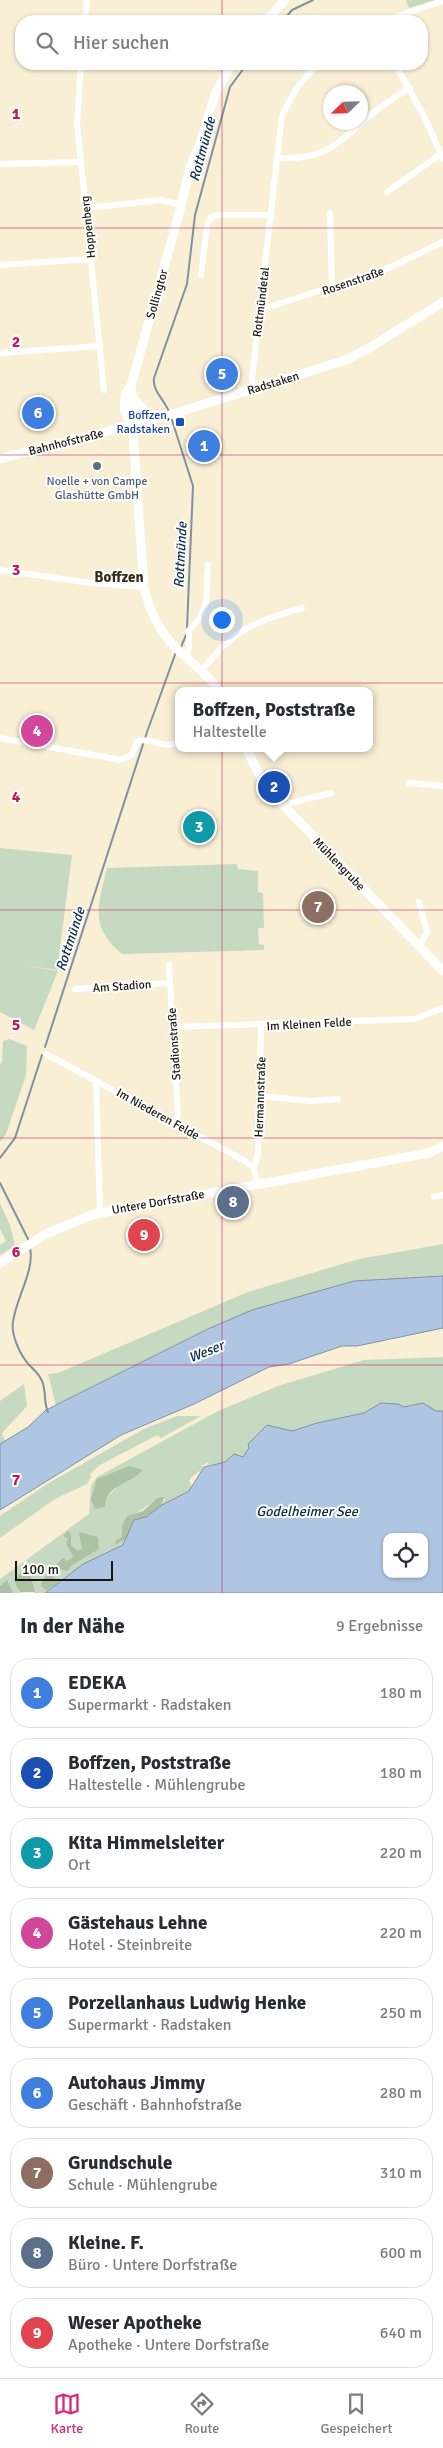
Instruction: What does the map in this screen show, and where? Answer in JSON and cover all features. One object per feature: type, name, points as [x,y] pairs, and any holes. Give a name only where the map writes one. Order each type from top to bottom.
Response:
[{"type":"street","points":[[86,15],[87,0]]},
{"type":"street","points":[[271,15],[285,0]]},
{"type":"street","points":[[401,15],[443,1]]},
{"type":"street","name":"Hoppenberg","points":[[81,70],[77,123],[104,390]]},
{"type":"street","name":"Sollingtor","points":[[131,425],[126,417],[124,408],[125,395],[130,386],[182,204],[189,192],[198,148],[215,94],[229,70]]},
{"type":"street","name":"Rottmündetal","points":[[253,389],[282,115],[297,88],[312,70]]},
{"type":"street","points":[[387,192],[442,156],[410,88],[399,70]]},
{"type":"street","points":[[278,158],[298,159],[318,155],[340,143],[380,107],[410,88]]},
{"type":"street","points":[[0,164],[81,162]]},
{"type":"street","points":[[86,208],[161,200],[182,204]]},
{"type":"street","points":[[330,213],[332,289]]},
{"type":"street","points":[[201,275],[207,226],[211,217],[220,215],[272,215]]},
{"type":"street","name":"Rosenstraße","points":[[260,310],[332,289],[386,269],[443,242]]},
{"type":"street","points":[[0,265],[91,259]]},
{"type":"street","name":"Radstaken","points":[[131,425],[346,360],[443,302]]},
{"type":"street","points":[[0,353],[100,346]]},
{"type":"street","name":"Sollingtor","points":[[130,386],[134,416],[131,425]]},
{"type":"street","points":[[133,399],[147,413],[166,415]]},
{"type":"street","points":[[131,425],[144,587],[153,617],[181,652],[202,671],[216,687]]},
{"type":"street","name":"Bahnhofstraße","points":[[0,459],[131,425]]},
{"type":"street","points":[[181,652],[189,647],[190,630],[199,619],[206,604],[208,565]]},
{"type":"street","points":[[0,570],[91,583],[144,587]]},
{"type":"street","points":[[202,671],[217,651],[249,626],[263,619],[302,608]]},
{"type":"street","points":[[0,738],[120,760],[132,755],[135,744],[145,740],[169,747],[175,744]]},
{"type":"street","name":"Mühlengrube","points":[[248,752],[261,778],[283,806],[443,971]]},
{"type":"street","points":[[409,783],[442,786],[443,794]]},
{"type":"street","points":[[283,806],[331,793]]},
{"type":"street","points":[[419,902],[427,932],[419,947]]},
{"type":"street","name":"Stadionstraße","points":[[169,965],[178,1113],[175,1123]]},
{"type":"street","name":"Am Stadion","points":[[75,989],[170,983]]},
{"type":"street","name":"Im Kleinen Felde","points":[[174,1027],[262,1026],[414,1019],[443,1008]]},
{"type":"street","name":"Hermannstraße","points":[[254,1168],[258,1155],[262,1026]]},
{"type":"street","name":"Im Niederen Felde","points":[[46,1054],[245,1161],[254,1168]]},
{"type":"street","points":[[96,1081],[100,1213]]},
{"type":"street","points":[[261,1096],[310,1101],[338,1099]]},
{"type":"street","name":"Untere Dorfstraße","points":[[0,1263],[59,1228],[100,1213],[429,1153],[443,1146]]},
{"type":"street","points":[[254,1168],[257,1185]]},
{"type":"street","points":[[434,1198],[443,1195]]},
{"type":"green space","points":[[406,0],[435,0],[409,8]]},
{"type":"green space","points":[[0,848],[72,855],[57,970],[21,965],[58,971],[34,1030],[0,1012]]},
{"type":"green space","points":[[237,864],[238,869],[258,871],[258,892],[263,893],[264,928],[258,928],[259,944],[264,945],[264,950],[122,954],[104,934],[100,925],[99,905],[107,868]]},
{"type":"green space","points":[[9,1039],[27,1046],[26,1075],[6,1134],[0,1142],[0,1065],[3,1041]]},
{"type":"green space","points":[[0,1203],[10,1225],[15,1246],[0,1255],[0,1245],[6,1241],[0,1229]]},
{"type":"green space","points":[[443,1244],[443,1276],[354,1281],[252,1310],[210,1328],[56,1406],[48,1374],[58,1373],[248,1292],[359,1259]]},
{"type":"green space","points":[[443,1357],[443,1411],[436,1411],[423,1404],[404,1407],[398,1404],[381,1403],[364,1413],[317,1423],[291,1431],[263,1428],[243,1458],[231,1456],[225,1462],[207,1465],[209,1462],[201,1466],[204,1467],[189,1481],[192,1487],[189,1491],[162,1505],[165,1499],[157,1498],[130,1518],[122,1526],[122,1538],[115,1545],[125,1540],[123,1545],[83,1564],[59,1582],[50,1573],[43,1588],[46,1591],[45,1593],[33,1593],[35,1591],[31,1576],[20,1592],[25,1593],[13,1593],[0,1586],[0,1579],[89,1514],[91,1486],[97,1477],[218,1411],[278,1386],[364,1360]],"holes":[[[129,1467],[141,1473],[121,1483],[105,1500],[105,1475],[115,1474]],[[71,1534],[71,1545],[78,1551],[82,1549],[84,1558],[71,1566],[57,1564],[63,1557],[67,1561],[73,1557],[66,1544]]]},
{"type":"green space","points":[[24,1384],[27,1406],[2,1433],[5,1441],[0,1444],[0,1401]]},
{"type":"green space","points":[[177,1416],[201,1416],[161,1438],[157,1435],[100,1465],[90,1474],[91,1477],[87,1484],[55,1499],[0,1538],[0,1516],[47,1484],[144,1429]]},
{"type":"green space","points":[[129,1466],[143,1470],[114,1489],[106,1499],[105,1507],[95,1509],[91,1499],[97,1479]]},
{"type":"green space","points":[[164,1497],[162,1505],[146,1517],[134,1520],[125,1540],[115,1545],[116,1540],[122,1537],[122,1526],[127,1516],[143,1511],[157,1498]]},
{"type":"green space","points":[[68,1531],[71,1534],[71,1545],[78,1551],[82,1548],[79,1532],[98,1537],[99,1549],[71,1566],[68,1571],[59,1569],[57,1564],[63,1557],[67,1561],[73,1557],[66,1544],[68,1539],[63,1536]]},
{"type":"green space","points":[[21,1572],[31,1576],[35,1592],[20,1592],[14,1581]]},
{"type":"green space","points":[[50,1573],[59,1582],[46,1591],[41,1585],[43,1579]]},
{"type":"green space","points":[[7,1580],[13,1593],[0,1593],[0,1586]]},
{"type":"water","name":"Weser","points":[[443,1276],[443,1328],[357,1346],[342,1346],[289,1364],[269,1367],[194,1404],[121,1435],[0,1510],[0,1444],[28,1427],[46,1410],[210,1328],[252,1310],[354,1281]]},
{"type":"water","name":"Godelheimer See","points":[[381,1403],[398,1404],[404,1407],[423,1403],[436,1411],[443,1411],[443,1593],[45,1593],[83,1564],[123,1545],[134,1520],[146,1517],[162,1505],[189,1491],[204,1467],[225,1462],[234,1454],[243,1457],[249,1448],[248,1444],[267,1425],[292,1431],[317,1423],[364,1413]]},
{"type":"waterway","name":"Rottmünde","points":[[288,15],[292,10],[313,0]]},
{"type":"waterway","name":"Rottmünde","points":[[169,412],[155,387],[154,378],[187,284],[195,215],[230,87],[243,70]]},
{"type":"waterway","name":"Rottmünde","points":[[171,417],[193,486],[187,628]]},
{"type":"waterway","name":"Rottmünde","points":[[181,647],[186,635]]},
{"type":"waterway","name":"Rottmünde","points":[[45,1047],[147,732],[176,652]]},
{"type":"waterway","name":"Rottmünde","points":[[0,1158],[15,1138],[42,1055]]},
{"type":"waterway","name":"Rottmünde","points":[[0,1183],[29,1241]]},
{"type":"waterway","name":"Rottmünde","points":[[30,1248],[31,1257],[28,1275],[15,1313],[13,1332],[21,1353],[43,1383],[48,1412]]},
{"type":"place","name":"Porzellanhaus Ludwig Henke","points":[[222,374]]},
{"type":"place","name":"Autohaus Jimmy","points":[[38,413]]},
{"type":"place","name":"Boffzen, Radstaken","points":[[180,422]]},
{"type":"place","name":"EDEKA","points":[[204,446]]},
{"type":"place","name":"Noelle + von Campe Glashütte GmbH","points":[[97,466]]},
{"type":"place","name":"Gästehaus Lehne","points":[[37,731]]},
{"type":"place","name":"Boffzen, Poststraße","points":[[274,787]]},
{"type":"place","name":"Kita Himmelsleiter","points":[[199,827]]},
{"type":"place","name":"Grundschule","points":[[318,907]]},
{"type":"place","name":"Kleine. F.","points":[[233,1202]]},
{"type":"place","name":"Weser Apotheke","points":[[144,1235]]},
{"type":"district","name":"Boffzen","points":[[119,577]]}]
